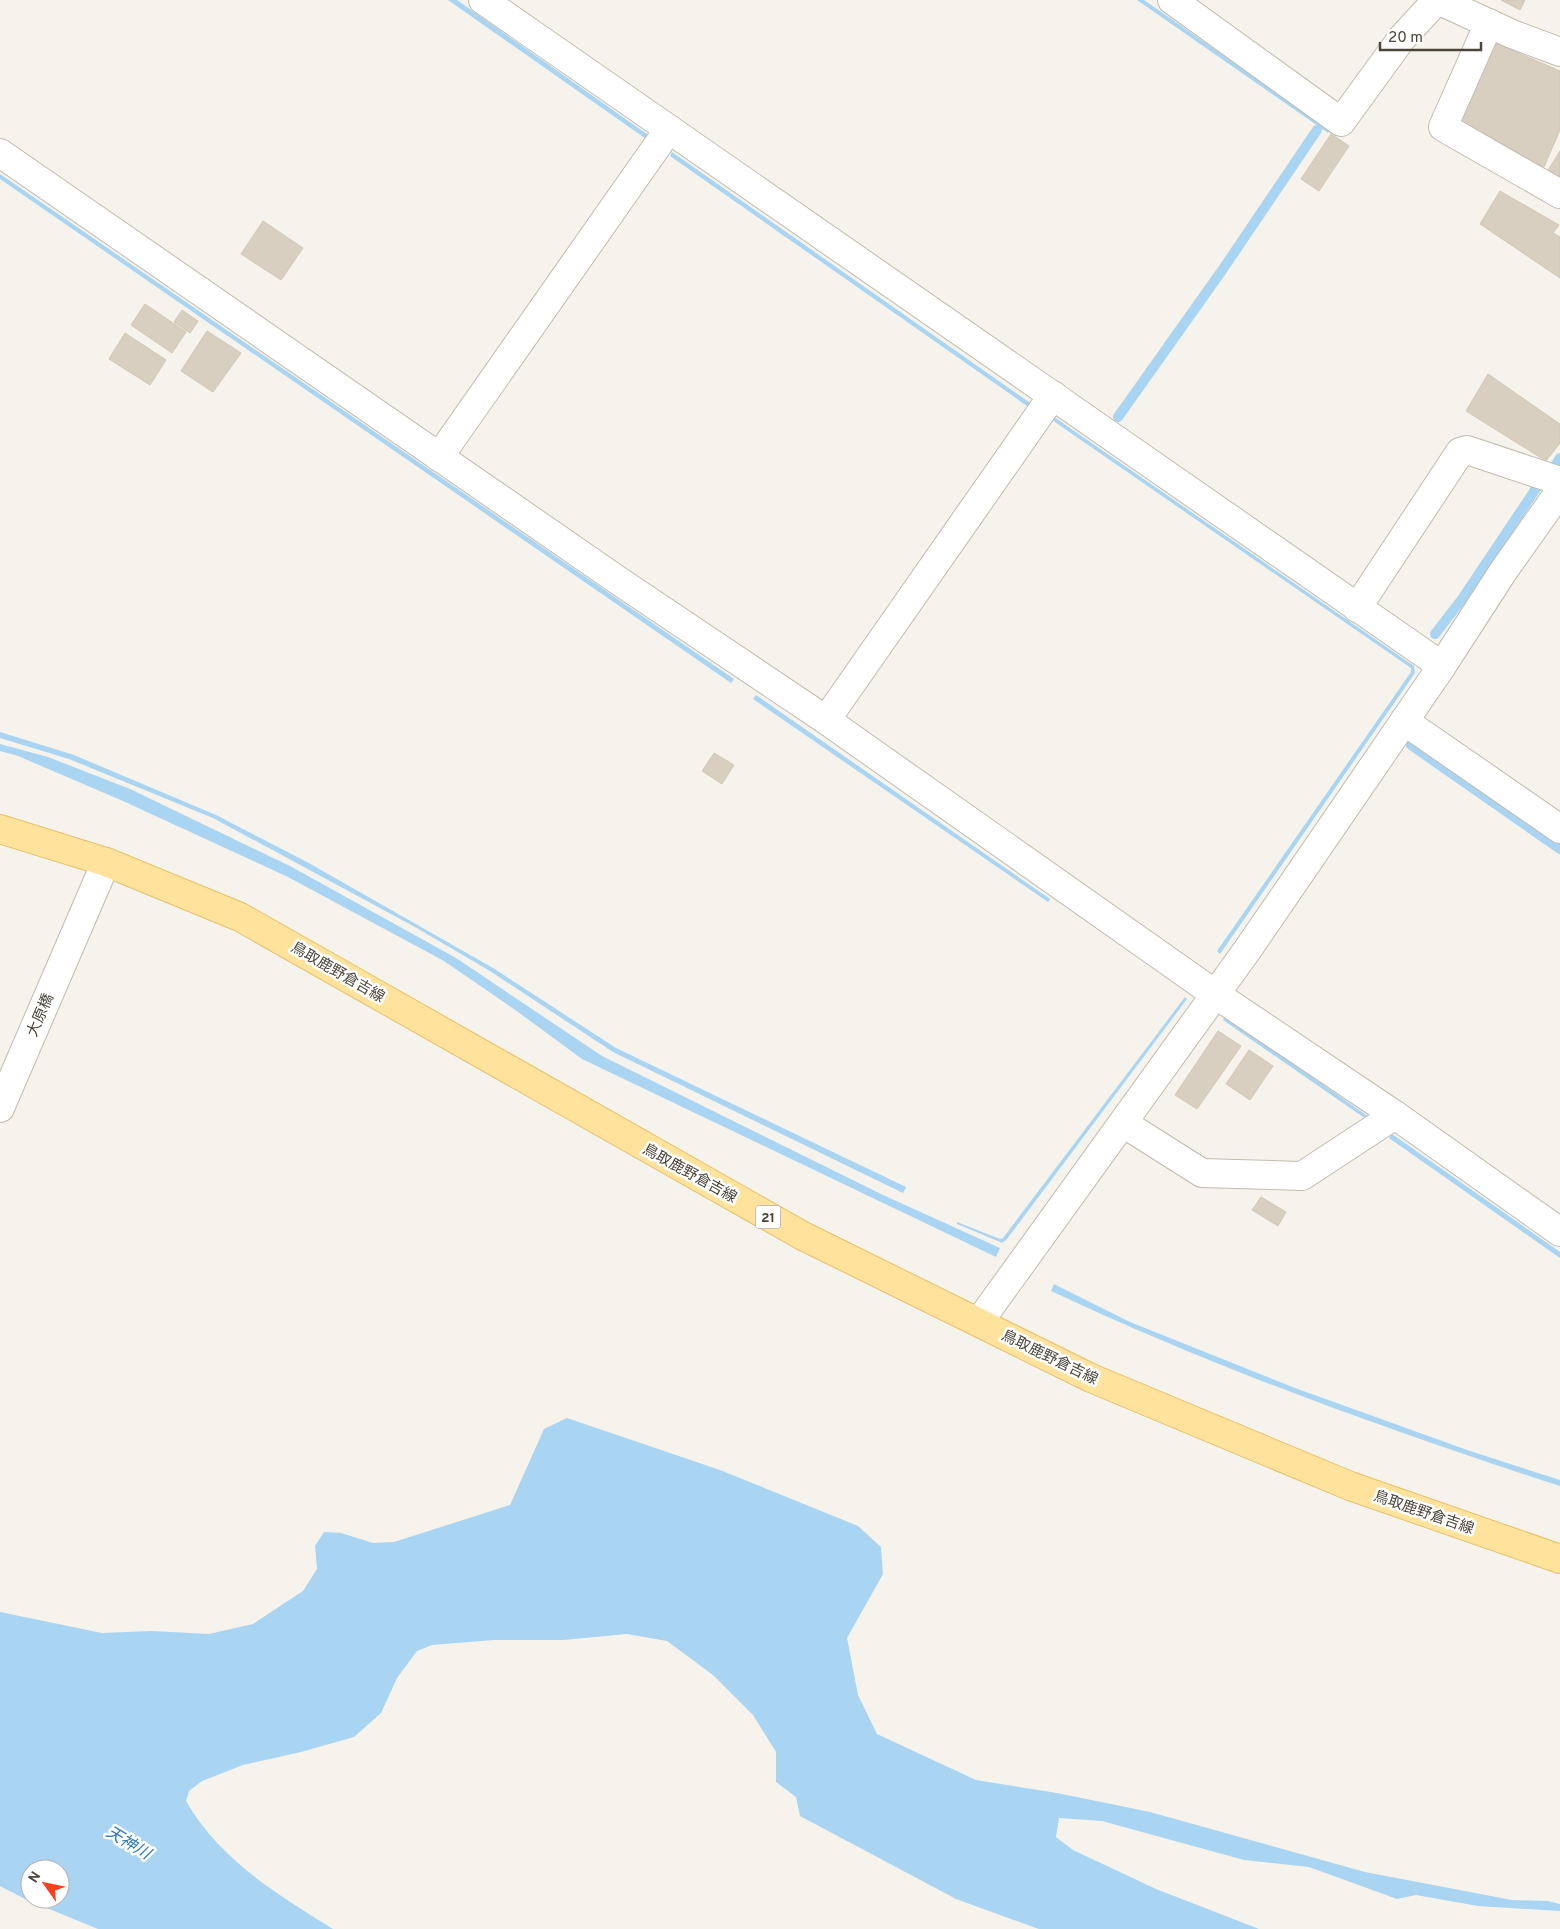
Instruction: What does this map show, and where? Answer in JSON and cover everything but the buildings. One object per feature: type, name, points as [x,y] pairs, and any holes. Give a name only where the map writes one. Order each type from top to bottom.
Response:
[{"type":"main road","name":"鳥取鹿野倉吉線","points":[[0,829],[106,862],[240,917],[803,1236],[1091,1378],[1350,1486],[1560,1559]]},
{"type":"street","points":[[483,0],[1442,666]]},
{"type":"street","points":[[1172,0],[1341,122],[1402,38],[1437,0],[1560,52]]},
{"type":"street","points":[[1489,23],[1443,127],[1560,194]]},
{"type":"street","points":[[440,457],[669,129]]},
{"type":"street","points":[[0,153],[608,573],[826,720],[1215,994],[1395,1115],[1560,1232]]},
{"type":"street","points":[[826,720],[1053,395]]},
{"type":"street","points":[[1358,608],[1460,452],[1467,450],[1560,481]]},
{"type":"street","points":[[979,1322],[1215,994],[1442,666],[1504,570],[1560,491]]},
{"type":"street","points":[[1404,721],[1560,829]]},
{"type":"street","name":"大原橋","points":[[0,1108],[106,862]]},
{"type":"street","points":[[1123,1123],[1202,1173],[1302,1176],[1395,1115]]},
{"type":"water","points":[[448,0],[457,0],[651,137],[649,141]]},
{"type":"water","points":[[1137,0],[1144,0],[1330,130],[1328,133]]},
{"type":"water","points":[[672,152],[1033,405],[1030,408],[670,156]]},
{"type":"water","points":[[0,174],[734,679],[731,683],[0,179]]},
{"type":"water","points":[[1054,417],[1414,666],[1415,673],[1220,954],[1217,951],[1411,672],[1411,668],[1052,420]]},
{"type":"water","points":[[756,695],[1050,899],[1048,902],[753,699]]},
{"type":"water","points":[[0,732],[74,755],[216,815],[307,862],[493,968],[616,1048],[906,1187],[903,1193],[613,1052],[490,971],[415,927],[213,818],[69,759],[0,738]]},
{"type":"water","points":[[0,744],[48,757],[130,789],[290,866],[456,958],[602,1056],[883,1195],[1000,1248],[996,1257],[582,1059],[444,961],[288,877],[123,801],[18,756],[0,751]]},
{"type":"water","points":[[1185,997],[1187,999],[1007,1239],[1002,1243],[957,1224],[957,1222],[1000,1239],[1003,1238]]},
{"type":"water","points":[[1225,1016],[1369,1117],[1366,1119],[1223,1020]]},
{"type":"water","points":[[1392,1134],[1560,1252],[1560,1258],[1389,1138]]},
{"type":"water","points":[[1054,1284],[1130,1322],[1295,1388],[1470,1451],[1560,1480],[1560,1486],[1366,1420],[1239,1372],[1051,1291]]},
{"type":"water","name":"天神川","points":[[567,1418],[720,1470],[858,1526],[881,1547],[883,1574],[847,1638],[858,1695],[877,1734],[976,1780],[1057,1793],[1150,1812],[1365,1872],[1512,1900],[1548,1901],[1560,1904],[1560,1911],[1478,1906],[1416,1895],[1397,1899],[1309,1867],[1244,1860],[1102,1821],[1059,1818],[1056,1837],[1073,1850],[1156,1889],[1259,1929],[1039,1929],[956,1899],[800,1816],[796,1797],[776,1782],[776,1752],[753,1715],[713,1675],[667,1641],[627,1634],[563,1640],[494,1640],[432,1645],[417,1651],[397,1678],[381,1713],[354,1737],[301,1752],[243,1765],[202,1781],[189,1791],[186,1801],[215,1841],[251,1874],[271,1889],[333,1929],[98,1929],[49,1909],[70,1909],[70,1859],[20,1859],[20,1896],[0,1886],[0,1612],[102,1633],[152,1631],[209,1634],[253,1624],[303,1591],[317,1569],[315,1546],[324,1532],[341,1533],[373,1543],[394,1542],[510,1505],[544,1429]]},
{"type":"waterway","points":[[1118,417],[1223,269],[1317,130]]},
{"type":"waterway","points":[[1555,466],[1560,458]]},
{"type":"waterway","points":[[1435,634],[1462,599],[1537,487]]},
{"type":"waterway","points":[[1411,745],[1560,849]]}]
